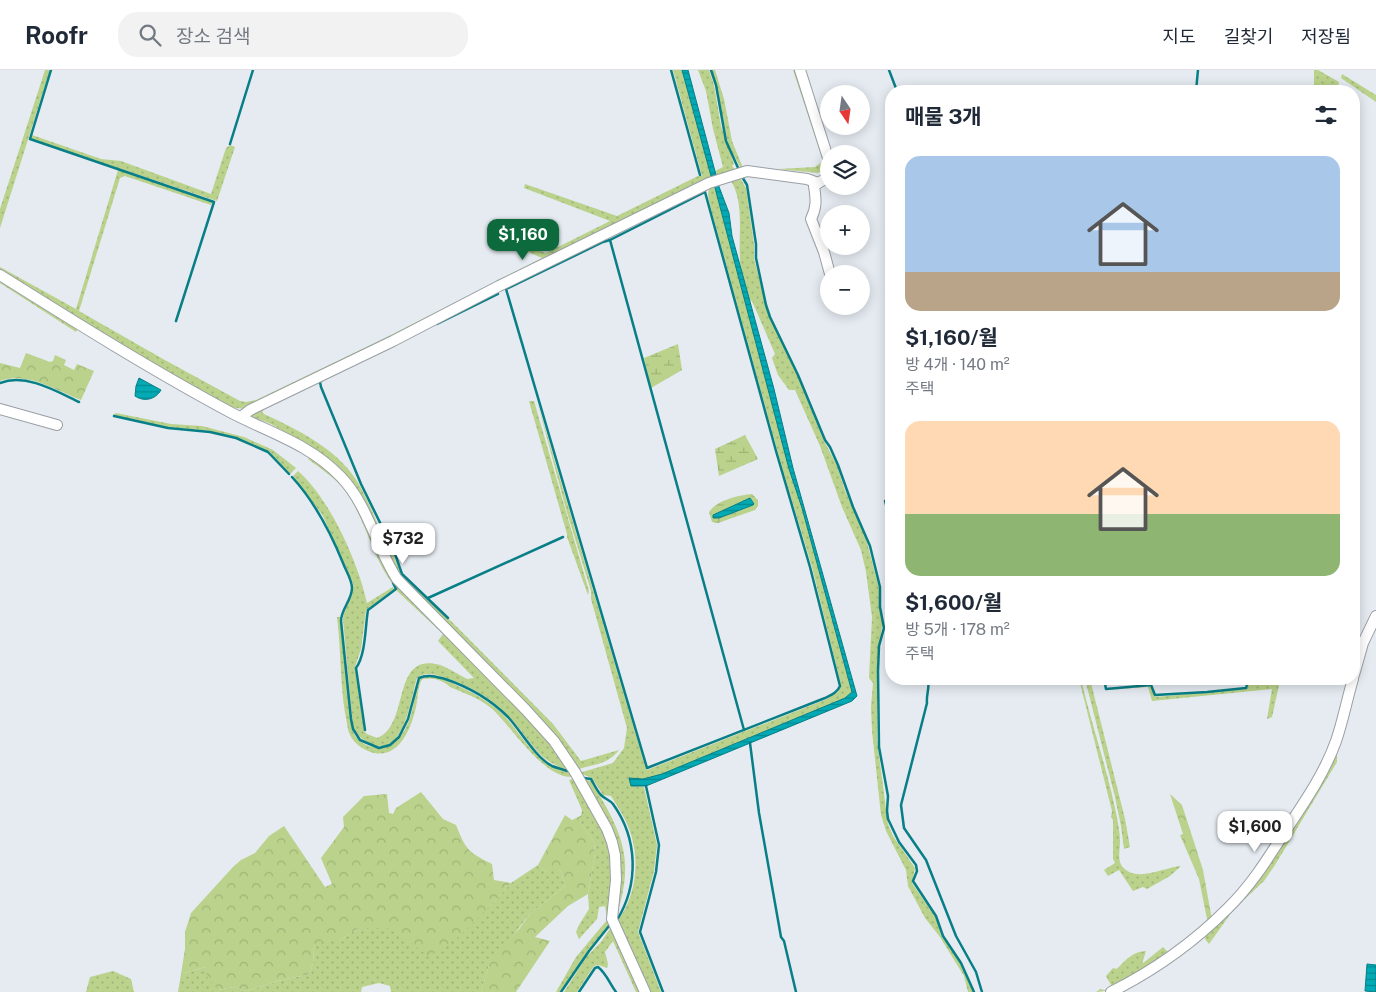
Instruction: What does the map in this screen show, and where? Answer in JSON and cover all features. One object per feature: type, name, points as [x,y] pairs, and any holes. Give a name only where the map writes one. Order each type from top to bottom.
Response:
[{"type":"street","points":[[800,70],[824,145]]},
{"type":"street","points":[[241,417],[250,410],[393,341],[499,286],[708,183],[747,171],[807,179],[818,183],[814,186],[816,210],[811,219],[828,265]]},
{"type":"street","points":[[0,275],[121,350],[241,417],[296,442],[342,477],[352,490],[397,579],[526,710],[566,758],[591,800],[607,829],[615,855],[616,880],[612,919],[645,992]]},
{"type":"street","points":[[0,409],[58,425]]},
{"type":"street","points":[[1360,654],[1376,616]]},
{"type":"street","points":[[1111,992],[1142,976],[1200,933],[1228,908],[1248,885],[1296,816],[1326,763],[1336,741],[1351,685]]},
{"type":"green space","points":[[45,70],[50,70],[0,228],[0,209]]},
{"type":"green space","points":[[673,70],[682,70],[711,176],[715,175],[715,171],[723,167],[706,91],[698,70],[709,70],[714,85],[721,126],[734,164],[732,166],[737,172],[244,409],[230,407],[156,366],[0,273],[0,267],[76,309],[118,170],[212,202],[211,205],[125,176],[120,178],[79,311],[240,401],[256,400],[385,338],[542,258],[508,243],[509,241],[546,253],[610,221],[524,188],[525,184],[617,216],[698,176],[702,176]]},
{"type":"green space","points":[[711,70],[715,70],[724,99],[732,141],[743,168],[741,169],[728,144],[717,88]]},
{"type":"green space","points":[[793,70],[798,70],[821,145],[820,152]]},
{"type":"green space","points":[[1314,70],[1318,70],[1339,82],[1338,85],[1314,85]]},
{"type":"green space","points":[[1342,74],[1360,85],[1351,85],[1341,78]]},
{"type":"green space","points":[[1360,85],[1376,95],[1376,102],[1360,91]]},
{"type":"green space","points":[[32,135],[101,159],[121,161],[211,194],[226,148],[230,145],[235,147],[217,201],[31,139]]},
{"type":"green space","points":[[820,163],[820,172],[778,169],[815,167]]},
{"type":"green space","points":[[739,176],[746,188],[754,244],[754,258],[768,314],[797,375],[825,443],[837,465],[844,488],[866,539],[879,588],[882,625],[877,670],[877,740],[888,824],[893,836],[915,868],[912,883],[936,918],[941,935],[959,961],[973,992],[968,992],[964,976],[940,937],[925,918],[908,886],[906,870],[886,831],[881,815],[872,731],[873,683],[869,678],[872,617],[866,572],[861,550],[842,507],[820,446],[795,390],[789,390],[778,375],[772,358],[775,354],[752,301],[749,300],[740,264],[738,198],[730,179]]},
{"type":"green space","points":[[714,184],[789,469],[802,508],[852,692],[845,698],[662,774],[643,779],[632,786],[644,787],[657,845],[654,871],[638,932],[661,992],[650,992],[617,922],[624,911],[633,888],[636,863],[632,838],[624,818],[611,796],[603,795],[592,778],[579,773],[613,763],[624,748],[627,728],[591,599],[591,591],[566,509],[537,401],[647,770],[827,699],[838,692],[841,685],[812,567],[781,464],[710,205],[708,196],[711,186]]},
{"type":"green space","points":[[0,278],[79,326],[76,332],[0,283]]},
{"type":"green space","points":[[678,344],[682,370],[651,388],[644,358]]},
{"type":"green space","points":[[26,353],[50,362],[53,361],[55,355],[66,360],[64,365],[74,370],[77,364],[94,371],[81,400],[31,380],[21,378],[0,381],[0,363],[20,368]]},
{"type":"green space","points":[[529,401],[534,401],[589,591],[588,595],[567,537]]},
{"type":"green space","points":[[266,407],[262,412],[264,414],[315,441],[348,469],[365,496],[401,574],[452,622],[553,724],[581,761],[619,750],[610,759],[579,769],[402,580],[356,492],[304,443],[271,424],[251,416],[252,413]]},
{"type":"green space","points":[[116,413],[171,424],[202,426],[244,437],[273,450],[296,468],[290,474],[270,452],[236,437],[210,431],[168,427],[113,415]]},
{"type":"green space","points":[[745,435],[758,459],[719,476],[715,449]]},
{"type":"green space","points":[[312,457],[350,491],[382,557],[544,734],[575,776],[564,776],[541,762],[486,704],[434,679],[426,678],[421,681],[410,727],[396,747],[390,751],[374,753],[367,751],[354,741],[349,733],[345,713],[337,617],[340,617],[352,729],[360,741],[372,747],[380,747],[387,746],[393,743],[399,738],[410,716],[419,679],[429,676],[460,687],[490,704],[505,717],[535,754],[553,767],[564,770],[542,756],[503,711],[488,698],[461,684],[432,674],[426,674],[417,678],[405,722],[393,742],[384,746],[373,745],[357,733],[353,727],[343,620],[352,593],[353,583],[323,516],[293,476],[298,471],[310,483],[332,514],[350,551],[367,603],[393,587],[394,589],[366,610],[361,649],[355,667],[364,731],[377,738],[387,731],[394,719],[407,679],[414,669],[424,664],[440,665],[467,679],[474,678],[438,641],[443,634],[397,591],[382,567],[346,492],[333,478],[308,459]]},
{"type":"green space","points":[[752,494],[758,500],[758,506],[755,510],[718,523],[712,522],[709,512],[717,504],[735,497]]},
{"type":"green space","points":[[1080,685],[1082,685],[1114,805],[1119,832],[1119,857],[1121,864],[1126,870],[1138,874],[1181,866],[1170,876],[1147,889],[1143,887],[1133,891],[1119,870],[1108,876],[1104,870],[1115,863],[1113,859],[1112,811]]},
{"type":"green space","points":[[1087,685],[1092,685],[1125,819],[1130,847],[1124,849],[1115,797]]},
{"type":"green space","points":[[1248,685],[1279,685],[1272,717],[1267,719],[1272,689],[1152,701],[1148,687],[1106,690],[1150,686],[1155,697],[1247,689]]},
{"type":"green space","points":[[1337,754],[1337,762],[1275,865],[1264,881],[1234,909],[1209,944],[1205,939],[1207,932],[1311,798]]},
{"type":"green space","points":[[577,778],[610,844],[609,916],[612,922],[589,949],[560,992],[556,992],[576,957],[607,920],[605,906],[599,907],[597,919],[579,939],[576,932],[589,909],[588,894],[595,854],[594,842],[580,822],[582,810],[569,780]]},
{"type":"green space","points":[[584,779],[591,781],[601,798],[617,829],[622,844],[625,876],[623,894],[617,914],[621,873]]},
{"type":"green space","points":[[421,792],[443,819],[456,825],[465,845],[473,853],[492,864],[494,880],[511,883],[461,935],[429,957],[393,928],[358,928],[339,941],[321,941],[314,945],[310,974],[246,991],[233,987],[219,990],[208,979],[205,967],[181,974],[185,949],[185,932],[191,913],[233,867],[241,860],[255,853],[269,836],[284,826],[325,887],[332,884],[321,858],[344,827],[343,817],[364,796],[387,794],[389,813],[393,814],[396,808]]},
{"type":"green space","points":[[1170,794],[1182,805],[1203,870],[1212,920],[1208,924],[1199,879],[1180,835],[1183,834]]},
{"type":"green space","points":[[565,815],[572,820],[582,815],[580,822],[594,842],[595,854],[588,894],[568,906],[535,937],[550,941],[516,992],[481,992],[489,965],[497,950],[519,929],[530,914],[565,886],[561,871],[552,866],[546,872],[538,865]]},
{"type":"green space","points":[[538,865],[546,872],[552,865],[561,871],[565,886],[530,914],[489,965],[481,992],[391,992],[390,986],[379,983],[362,987],[361,992],[178,992],[181,974],[205,967],[219,990],[233,987],[246,991],[310,974],[314,945],[321,940],[339,941],[358,928],[393,928],[489,907],[511,883]]},
{"type":"green space","points":[[611,927],[640,992],[636,992],[613,941],[605,952],[607,968],[598,965],[594,966],[577,992],[564,992],[587,956],[601,942]]},
{"type":"green space","points":[[1202,929],[1136,977],[1108,990],[1096,992],[1100,989],[1105,990],[1111,985],[1106,976],[1113,968],[1117,969],[1134,954],[1146,951],[1142,964],[1163,947],[1168,952]]},
{"type":"green space","points":[[113,971],[131,979],[134,992],[86,992],[90,977]]},
{"type":"water","points":[[682,70],[688,70],[716,175],[711,176]]},
{"type":"water","points":[[714,184],[718,184],[729,213],[732,236],[774,389],[793,468],[857,696],[852,701],[646,786],[631,786],[629,778],[643,779],[662,774],[845,698],[852,692],[802,508],[789,469]]},
{"type":"water","points":[[139,378],[161,390],[156,396],[149,399],[135,396]]},
{"type":"water","points":[[750,498],[753,505],[719,518],[713,518],[713,515]]},
{"type":"water","points":[[1367,964],[1376,965],[1376,992],[1365,991]]},
{"type":"waterway","points":[[51,70],[30,139],[214,202],[176,321]]},
{"type":"waterway","points":[[230,144],[253,70]]},
{"type":"waterway","points":[[671,70],[700,175]]},
{"type":"waterway","points":[[711,70],[716,85],[726,141],[739,170]]},
{"type":"waterway","points":[[889,70],[895,85]]},
{"type":"waterway","points":[[1197,85],[1198,70]]},
{"type":"waterway","points":[[741,175],[747,185],[756,244],[756,258],[770,317],[838,465],[870,546],[880,587],[880,607],[884,628],[879,646],[879,747],[888,796],[888,819],[899,842],[916,865],[917,871],[913,881],[936,916],[943,936],[961,963],[974,992]]},
{"type":"waterway","points":[[506,289],[647,768],[825,698],[836,692],[840,686],[810,567],[705,192],[610,240],[744,730]]},
{"type":"waterway","points":[[506,289],[610,240]]},
{"type":"waterway","points":[[437,324],[498,294]]},
{"type":"waterway","points":[[0,383],[10,380],[30,382],[79,402]]},
{"type":"waterway","points":[[322,380],[320,382],[321,387],[361,484],[394,551],[402,574],[448,618]]},
{"type":"waterway","points":[[114,416],[168,428],[210,432],[236,438],[268,452],[289,474]]},
{"type":"waterway","points":[[292,477],[308,496],[321,517],[351,582],[352,592],[341,621],[351,719],[353,729],[360,740],[379,748],[390,745],[399,737],[408,719],[419,678],[432,676],[445,679],[479,694],[508,717],[540,757],[552,766],[567,771]]},
{"type":"waterway","points":[[428,598],[563,537]]},
{"type":"waterway","points":[[365,730],[356,668],[362,655],[368,610],[396,589],[393,583]]},
{"type":"waterway","points":[[929,685],[927,703],[901,805],[904,828],[926,860],[956,936],[976,972],[982,992]]},
{"type":"waterway","points":[[1105,685],[1106,689],[1151,685]]},
{"type":"waterway","points":[[1151,685],[1155,695],[1246,688],[1247,685]]},
{"type":"waterway","points":[[750,743],[759,813],[781,937],[784,941],[796,992]]},
{"type":"waterway","points":[[584,778],[591,779],[600,793],[613,804],[627,832],[631,847],[632,877],[629,892],[617,920]]},
{"type":"waterway","points":[[646,786],[659,845],[656,872],[640,932],[663,992]]},
{"type":"waterway","points":[[561,992],[609,926]]},
{"type":"waterway","points":[[579,992],[595,968],[598,967],[606,975],[616,992]]}]
